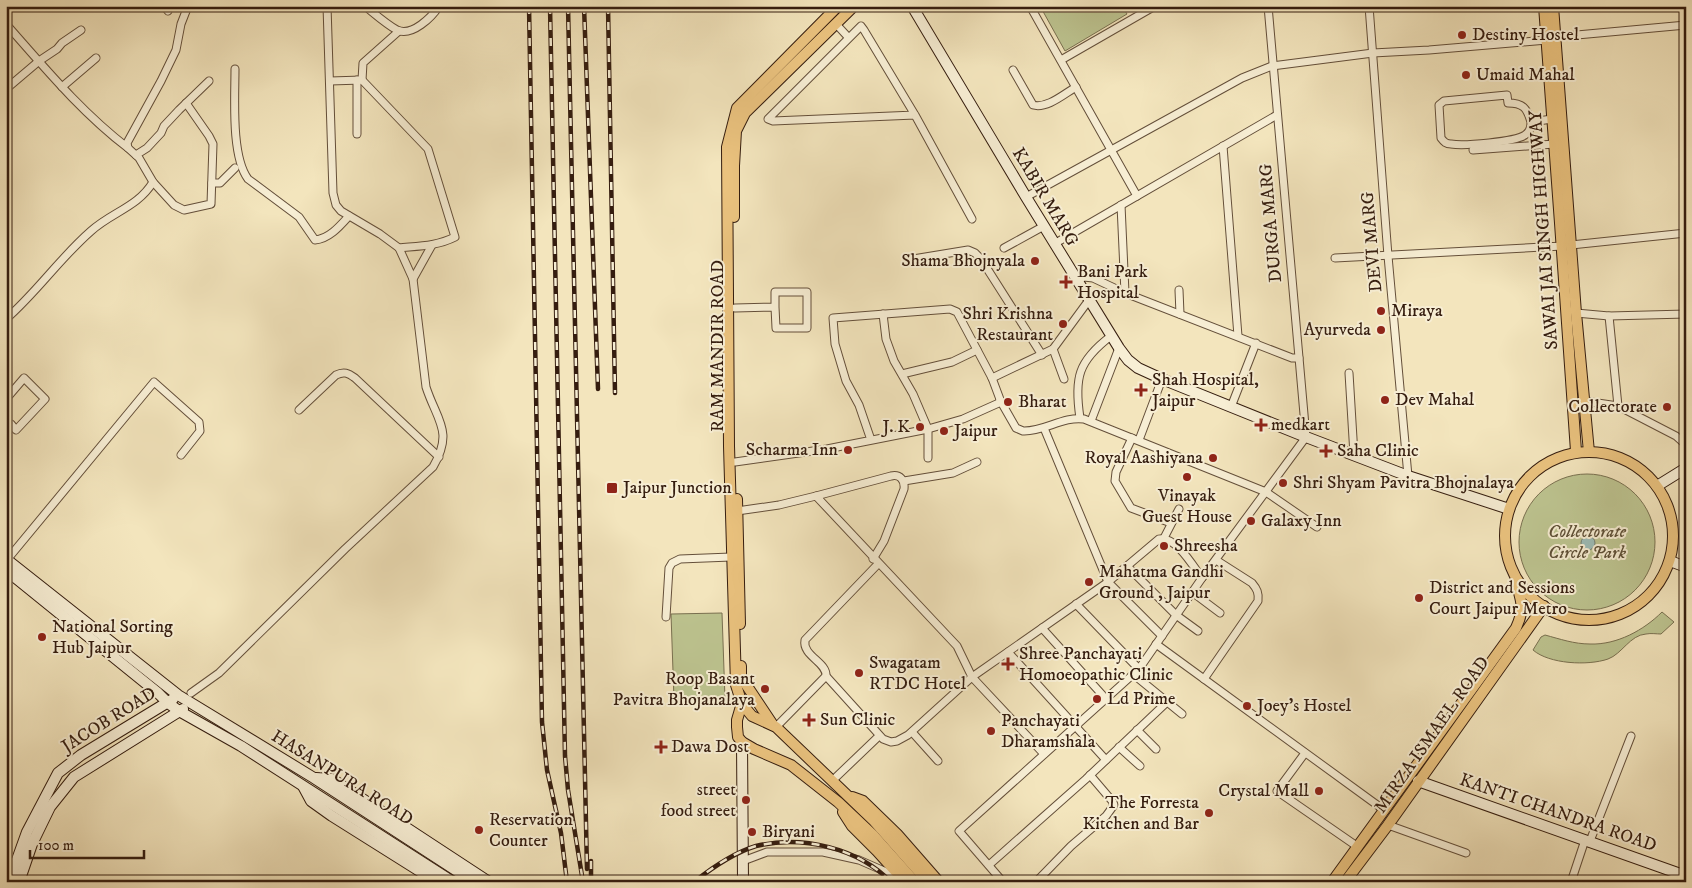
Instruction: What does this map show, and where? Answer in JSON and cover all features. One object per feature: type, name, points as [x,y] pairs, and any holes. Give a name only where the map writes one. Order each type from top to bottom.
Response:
[{"type":"main road","name":"RAM MANDIR ROAD","points":[[742,703],[736,685],[731,557],[727,147],[737,108],[838,6]]},
{"type":"main road","name":"RAM MANDIR ROAD","points":[[774,726],[741,678],[735,462],[734,166],[736,132],[744,113],[854,6]]},
{"type":"main road","name":"SAWAI JAI SINGH HIGHWAY","points":[[1544,6],[1551,38],[1552,119],[1567,246],[1566,310],[1576,451]]},
{"type":"main road","points":[[1552,6],[1551,38],[1567,246],[1576,313],[1589,452]]},
{"type":"main road","points":[[828,16],[836,24]]},
{"type":"main road","points":[[1332,882],[1516,628],[1522,615],[1522,602],[1505,545],[1505,525],[1516,492],[1530,475],[1548,462],[1576,451],[1609,454],[1630,462],[1645,473],[1657,486],[1667,505],[1673,527],[1670,561],[1660,582],[1646,598],[1628,611],[1615,616],[1590,620],[1565,617],[1544,606],[1521,585],[1512,568]]},
{"type":"main road","name":"MIRZA ISMAEL ROAD","points":[[1345,882],[1388,825],[1544,606]]},
{"type":"main road","points":[[742,703],[752,716],[774,726],[832,781],[844,794],[874,836],[915,882]]},
{"type":"main road","points":[[742,703],[737,720],[738,737],[742,742],[791,765],[838,802],[854,809],[889,837],[928,882]]},
{"type":"main road","points":[[844,794],[863,801],[897,834],[939,882]]},
{"type":"main road","points":[[838,802],[852,826],[903,880]]},
{"type":"street","points":[[128,148],[127,143],[176,50],[181,24],[188,6]]},
{"type":"street","points":[[192,698],[433,466],[439,456],[444,440],[442,423],[426,387],[413,280],[399,248],[380,234],[340,211],[336,205],[333,193],[327,6]]},
{"type":"street","points":[[365,6],[399,31],[407,31],[418,27],[431,19],[439,6]]},
{"type":"street","name":"KABIR MARG","points":[[912,6],[1054,244],[1128,360],[1138,368],[1162,379],[1354,456],[1509,509]]},
{"type":"street","points":[[1030,6],[1137,196]]},
{"type":"street","points":[[1061,60],[1155,6]]},
{"type":"street","name":"DURGA MARG","points":[[1268,6],[1306,437]]},
{"type":"street","name":"DEVI MARG","points":[[1369,6],[1388,256],[1408,476]]},
{"type":"street","points":[[6,24],[82,108],[136,156],[154,182],[174,205],[184,210],[211,204],[213,144],[186,103]]},
{"type":"street","points":[[836,24],[848,37]]},
{"type":"street","points":[[1026,197],[1242,78],[1272,66],[1373,53],[1429,50],[1686,25]]},
{"type":"street","points":[[915,115],[768,120],[769,116],[859,26],[863,27],[915,115],[972,219]]},
{"type":"street","points":[[6,88],[81,30]]},
{"type":"street","points":[[357,134],[362,63],[399,31]]},
{"type":"street","points":[[62,87],[96,58]]},
{"type":"street","points":[[235,70],[237,146],[242,171],[248,179],[299,217],[315,240],[320,240],[336,230],[349,216]]},
{"type":"street","points":[[1013,70],[1033,105],[1036,106],[1047,104],[1076,87]]},
{"type":"street","points":[[330,81],[360,80],[428,149],[455,237],[432,245],[399,248]]},
{"type":"street","points":[[136,156],[147,148],[161,133],[164,126],[209,81]]},
{"type":"street","points":[[1507,95],[1508,103],[1518,103],[1524,106],[1531,122],[1527,135],[1518,139],[1477,144],[1450,144],[1444,142],[1441,138],[1439,105],[1444,101],[1507,95]]},
{"type":"street","points":[[1054,244],[1277,115]]},
{"type":"street","points":[[1531,122],[1552,119]]},
{"type":"street","points":[[1473,150],[1554,144]]},
{"type":"street","points":[[1223,146],[1238,336]]},
{"type":"street","points":[[212,182],[220,183],[236,168]]},
{"type":"street","points":[[6,319],[23,304],[74,246],[94,228],[138,201],[154,182]]},
{"type":"street","points":[[1121,205],[1125,293]]},
{"type":"street","points":[[1004,248],[1044,226]]},
{"type":"street","points":[[1335,258],[1567,246],[1686,233]]},
{"type":"street","points":[[413,280],[432,245]]},
{"type":"street","points":[[907,260],[968,250],[975,253],[981,259],[1042,355]]},
{"type":"street","points":[[1077,280],[1093,278],[1125,293],[1292,358],[1299,358]]},
{"type":"street","points":[[1179,290],[1180,314]]},
{"type":"street","points":[[775,292],[807,292],[808,328],[776,328],[775,307],[775,292]]},
{"type":"street","points":[[992,378],[1053,349],[1089,300]]},
{"type":"street","points":[[735,308],[775,307]]},
{"type":"street","points":[[871,440],[858,405],[846,381],[835,344],[833,318],[950,309],[956,312],[992,378],[1000,400],[1016,428],[1023,432],[1028,432],[1076,418],[1091,421],[1266,492],[1317,527]]},
{"type":"street","points":[[1576,313],[1609,316],[1686,314]]},
{"type":"street","points":[[883,314],[886,339],[894,360],[913,394],[928,429],[928,458]]},
{"type":"street","points":[[1609,316],[1618,406]]},
{"type":"street","points":[[1080,418],[1076,396],[1077,380],[1088,358],[1099,344],[1111,336]]},
{"type":"street","points":[[1231,407],[1256,343]]},
{"type":"street","points":[[1091,421],[1119,348]]},
{"type":"street","points":[[1053,349],[1064,379]]},
{"type":"street","points":[[902,374],[952,362],[977,350]]},
{"type":"street","points":[[299,410],[336,375],[346,372],[355,378],[439,456]]},
{"type":"street","points":[[1350,373],[1354,456]]},
{"type":"street","points":[[6,399],[24,378],[45,399],[16,430],[11,424],[6,430]]},
{"type":"street","points":[[1162,379],[1135,439],[1116,472],[1115,481],[1131,508],[1172,523]]},
{"type":"street","points":[[181,456],[200,431],[199,422],[154,382],[6,563],[179,711],[241,746],[453,882]]},
{"type":"street","points":[[735,462],[818,450],[928,429],[963,418],[1001,402],[1000,400]]},
{"type":"street","points":[[1584,401],[1618,406],[1676,436],[1685,443]]},
{"type":"street","points":[[1044,428],[1108,582],[1162,636]]},
{"type":"street","points":[[1003,882],[959,830],[1139,669],[1202,578],[1306,437]]},
{"type":"street","points":[[904,481],[953,473],[977,462]]},
{"type":"street","points":[[1657,486],[1686,468]]},
{"type":"street","points":[[737,511],[779,505],[891,476],[899,476],[904,481],[904,489],[876,561],[805,640],[804,644],[806,649],[825,669],[826,676],[879,736],[892,742],[912,732],[972,677],[1108,582],[1159,540],[1164,538],[1179,509]]},
{"type":"street","points":[[816,496],[957,646],[972,677],[1044,754]]},
{"type":"street","points":[[1164,538],[1169,540],[1184,554],[1202,578]]},
{"type":"street","points":[[666,617],[668,572],[672,563],[680,559],[731,557]]},
{"type":"street","points":[[1204,679],[1258,601],[1259,595],[1252,583],[1216,560]]},
{"type":"street","points":[[1670,561],[1686,567]]},
{"type":"street","name":"HASANPURA ROAD","points":[[6,563],[178,695],[192,698],[474,882]]},
{"type":"street","points":[[1127,566],[1176,615],[1198,631]]},
{"type":"street","points":[[1192,592],[1220,613]]},
{"type":"street","points":[[1076,604],[1139,669]]},
{"type":"street","points":[[1042,628],[1106,699]]},
{"type":"street","points":[[1156,644],[1384,810]]},
{"type":"street","points":[[1008,652],[1106,760]]},
{"type":"street","points":[[1133,674],[1182,714]]},
{"type":"street","points":[[774,726],[826,676]]},
{"type":"street","name":"JACOB ROAD","points":[[8,882],[27,832],[58,773],[76,758],[168,703],[178,695]]},
{"type":"street","name":"JACOB ROAD","points":[[19,882],[32,844],[50,807],[74,777],[179,711],[192,698]]},
{"type":"street","points":[[989,865],[1090,775],[1167,702]]},
{"type":"street","points":[[1137,730],[1156,749]]},
{"type":"street","points":[[912,732],[938,761]]},
{"type":"street","points":[[832,781],[879,736]]},
{"type":"street","points":[[1571,882],[1631,736]]},
{"type":"street","points":[[742,742],[743,882]]},
{"type":"street","points":[[1120,747],[1140,766]]},
{"type":"street","points":[[1305,753],[1277,791],[1358,847]]},
{"type":"street","points":[[1036,882],[1071,846],[1106,816],[1114,805],[1090,775]]},
{"type":"street","points":[[314,778],[332,779],[490,882]]},
{"type":"street","name":"KANTI CHANDRA ROAD","points":[[1418,782],[1686,876]]},
{"type":"street","points":[[302,786],[311,801],[332,816],[437,882]]},
{"type":"street","points":[[1388,825],[1466,852]]},
{"type":"street","points":[[743,861],[767,852],[823,852],[859,860],[903,880]]},
{"type":"green space","points":[[1040,6],[1122,6],[1127,14],[1065,51]]},
{"type":"green space","name":"Collectorate Circle Park","points":[[1587,474],[1613,479],[1625,485],[1635,494],[1644,504],[1650,516],[1655,542],[1650,568],[1644,580],[1635,590],[1625,599],[1613,605],[1587,610],[1561,605],[1549,599],[1539,590],[1530,580],[1524,568],[1519,542],[1524,516],[1530,504],[1539,494],[1549,485],[1561,479]]},
{"type":"green space","points":[[1662,612],[1674,622],[1661,634],[1640,635],[1608,659],[1590,663],[1558,661],[1540,655],[1533,650],[1541,637],[1545,635],[1584,644],[1610,642],[1629,635],[1647,625]]},
{"type":"green space","points":[[722,613],[725,699],[674,700],[671,614]]},
{"type":"water","points":[[1585,536],[1591,536],[1595,543],[1591,550],[1585,550],[1581,546],[1581,540]]},
{"type":"railway","points":[[529,6],[542,722],[547,770],[561,833],[567,882]]},
{"type":"railway","points":[[550,6],[565,756],[568,790],[583,882]]},
{"type":"railway","points":[[568,6],[587,869]]},
{"type":"railway","points":[[584,6],[598,389]]},
{"type":"railway","points":[[608,6],[615,393]]},
{"type":"railway","points":[[694,882],[739,852],[756,846],[792,842],[829,847],[846,853],[863,860],[891,882]]},
{"type":"railway","points":[[591,861],[591,882]]},
{"type":"place","name":"Destiny Hostel","points":[[1462,35]]},
{"type":"place","name":"Umaid Mahal","points":[[1466,75]]},
{"type":"place","name":"Shama Bhojnyala","points":[[1035,261]]},
{"type":"place","name":"Bani Park Hospital","points":[[1066,282]]},
{"type":"place","name":"Miraya","points":[[1381,311]]},
{"type":"place","name":"Shri Krishna Restaurant","points":[[1063,324]]},
{"type":"place","name":"Ayurveda","points":[[1381,330]]},
{"type":"place","name":"Shah Hospital, Jaipur","points":[[1141,390]]},
{"type":"place","name":"Dev Mahal","points":[[1385,400]]},
{"type":"place","name":"Bharat","points":[[1008,402]]},
{"type":"place","name":"Collectorate","points":[[1667,407]]},
{"type":"place","name":"medkart","points":[[1261,425]]},
{"type":"place","name":"J. K","points":[[920,427]]},
{"type":"place","name":"Jaipur","points":[[944,431]]},
{"type":"place","name":"Scharma Inn","points":[[848,450]]},
{"type":"place","name":"Saha Clinic","points":[[1326,451]]},
{"type":"place","name":"Royal Aashiyana","points":[[1213,458]]},
{"type":"place","name":"Vinayak Guest House","points":[[1187,477]]},
{"type":"place","name":"Shri Shyam Pavitra Bhojnalaya","points":[[1283,483]]},
{"type":"place","name":"Jaipur Junction","points":[[612,488]]},
{"type":"place","name":"Galaxy Inn","points":[[1251,521]]},
{"type":"place","name":"Shreesha","points":[[1164,546]]},
{"type":"place","name":"Mahatma Gandhi Ground , Jaipur","points":[[1089,582]]},
{"type":"place","name":"District and Sessions Court Jaipur Metro","points":[[1419,598]]},
{"type":"place","name":"National Sorting Hub Jaipur","points":[[42,637]]},
{"type":"place","name":"Shree Panchayati Homoeopathic Clinic","points":[[1008,664]]},
{"type":"place","name":"Swagatam RTDC Hotel","points":[[859,673]]},
{"type":"place","name":"Roop Basant Pavitra Bhojanalaya","points":[[765,689]]},
{"type":"place","name":"Ld Prime","points":[[1097,699]]},
{"type":"place","name":"Joey's Hostel","points":[[1247,706]]},
{"type":"place","name":"Sun Clinic","points":[[809,720]]},
{"type":"place","name":"Panchayati Dharamshala","points":[[991,731]]},
{"type":"place","name":"Dawa Dost","points":[[661,747]]},
{"type":"place","name":"Crystal Mall","points":[[1319,791]]},
{"type":"place","name":"street food street","points":[[746,800]]},
{"type":"place","name":"The Forresta Kitchen and Bar","points":[[1209,813]]},
{"type":"place","name":"Reservation Counter","points":[[479,830]]},
{"type":"place","name":"Biryani","points":[[752,832]]}]
